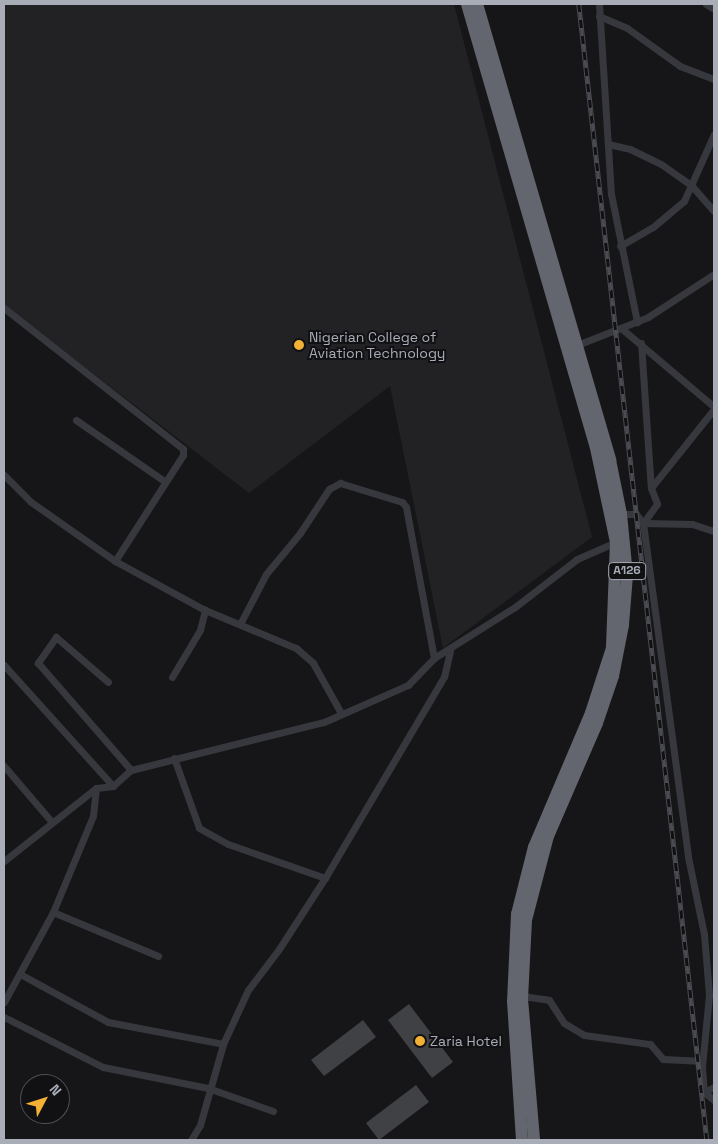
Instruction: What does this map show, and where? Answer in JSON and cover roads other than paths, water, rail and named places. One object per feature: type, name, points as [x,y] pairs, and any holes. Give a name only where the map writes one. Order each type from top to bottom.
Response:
[{"type":"highway","name":"A126","points":[[466,4],[596,448],[616,542],[612,648],[591,713],[534,847],[517,914],[513,1001],[522,1140]]},
{"type":"highway","name":"A126","points":[[477,4],[577,345],[621,514],[627,575],[619,652],[605,702],[548,836],[534,878],[526,920],[522,996],[534,1140]]},
{"type":"street","points":[[599,4],[608,144],[620,246],[637,322]]},
{"type":"street","points":[[599,16],[619,23],[680,66],[714,79]]},
{"type":"street","points":[[620,246],[662,221],[684,201],[714,134]]},
{"type":"street","points":[[608,144],[646,155],[692,186],[713,205]]},
{"type":"street","points":[[577,345],[637,322],[714,274]]},
{"type":"street","points":[[4,308],[183,449],[184,455],[164,481],[115,561]]},
{"type":"street","points":[[621,328],[641,343],[714,408],[651,488]]},
{"type":"street","points":[[641,343],[651,488],[658,504],[643,523]]},
{"type":"street","points":[[76,420],[164,481]]},
{"type":"street","points":[[4,475],[31,502],[115,561],[205,610],[282,641],[313,663],[341,713]]},
{"type":"street","points":[[240,624],[266,574],[300,534],[329,489],[340,483],[406,507],[434,658]]},
{"type":"street","points":[[621,514],[636,514],[643,523],[688,858],[704,934],[709,995],[702,1066],[704,1092],[714,1100]]},
{"type":"street","points":[[643,523],[692,524],[714,532]]},
{"type":"street","points":[[4,861],[22,849],[51,821],[96,788],[113,786],[131,770],[174,758],[269,738],[341,713],[408,685],[434,658],[450,651],[577,559],[616,542]]},
{"type":"street","points":[[172,677],[200,630],[205,610]]},
{"type":"street","points":[[108,682],[56,637],[38,663],[131,770]]},
{"type":"street","points":[[191,1140],[200,1125],[208,1088],[223,1044],[254,977],[280,949],[325,878],[444,677],[450,651]]},
{"type":"street","points":[[4,665],[113,786]]},
{"type":"street","points":[[174,758],[199,828],[228,844],[325,878]]},
{"type":"street","points":[[4,766],[51,821]]},
{"type":"street","points":[[4,1002],[52,912],[93,816],[96,788]]},
{"type":"street","points":[[52,912],[158,956]]},
{"type":"street","points":[[20,974],[108,1022],[223,1044]]},
{"type":"street","points":[[522,996],[549,1000],[564,1023],[584,1035],[650,1044],[663,1059],[698,1061],[702,1066]]},
{"type":"street","points":[[4,1017],[104,1066],[208,1088],[273,1111]]},
{"type":"street","points":[[704,1092],[714,1087]]},
{"type":"railway","points":[[579,4],[707,1140]]},
{"type":"place","name":"Nigerian College of Aviation Technology","points":[[299,345]]},
{"type":"place","name":"Zaria Hotel","points":[[420,1041]]}]
